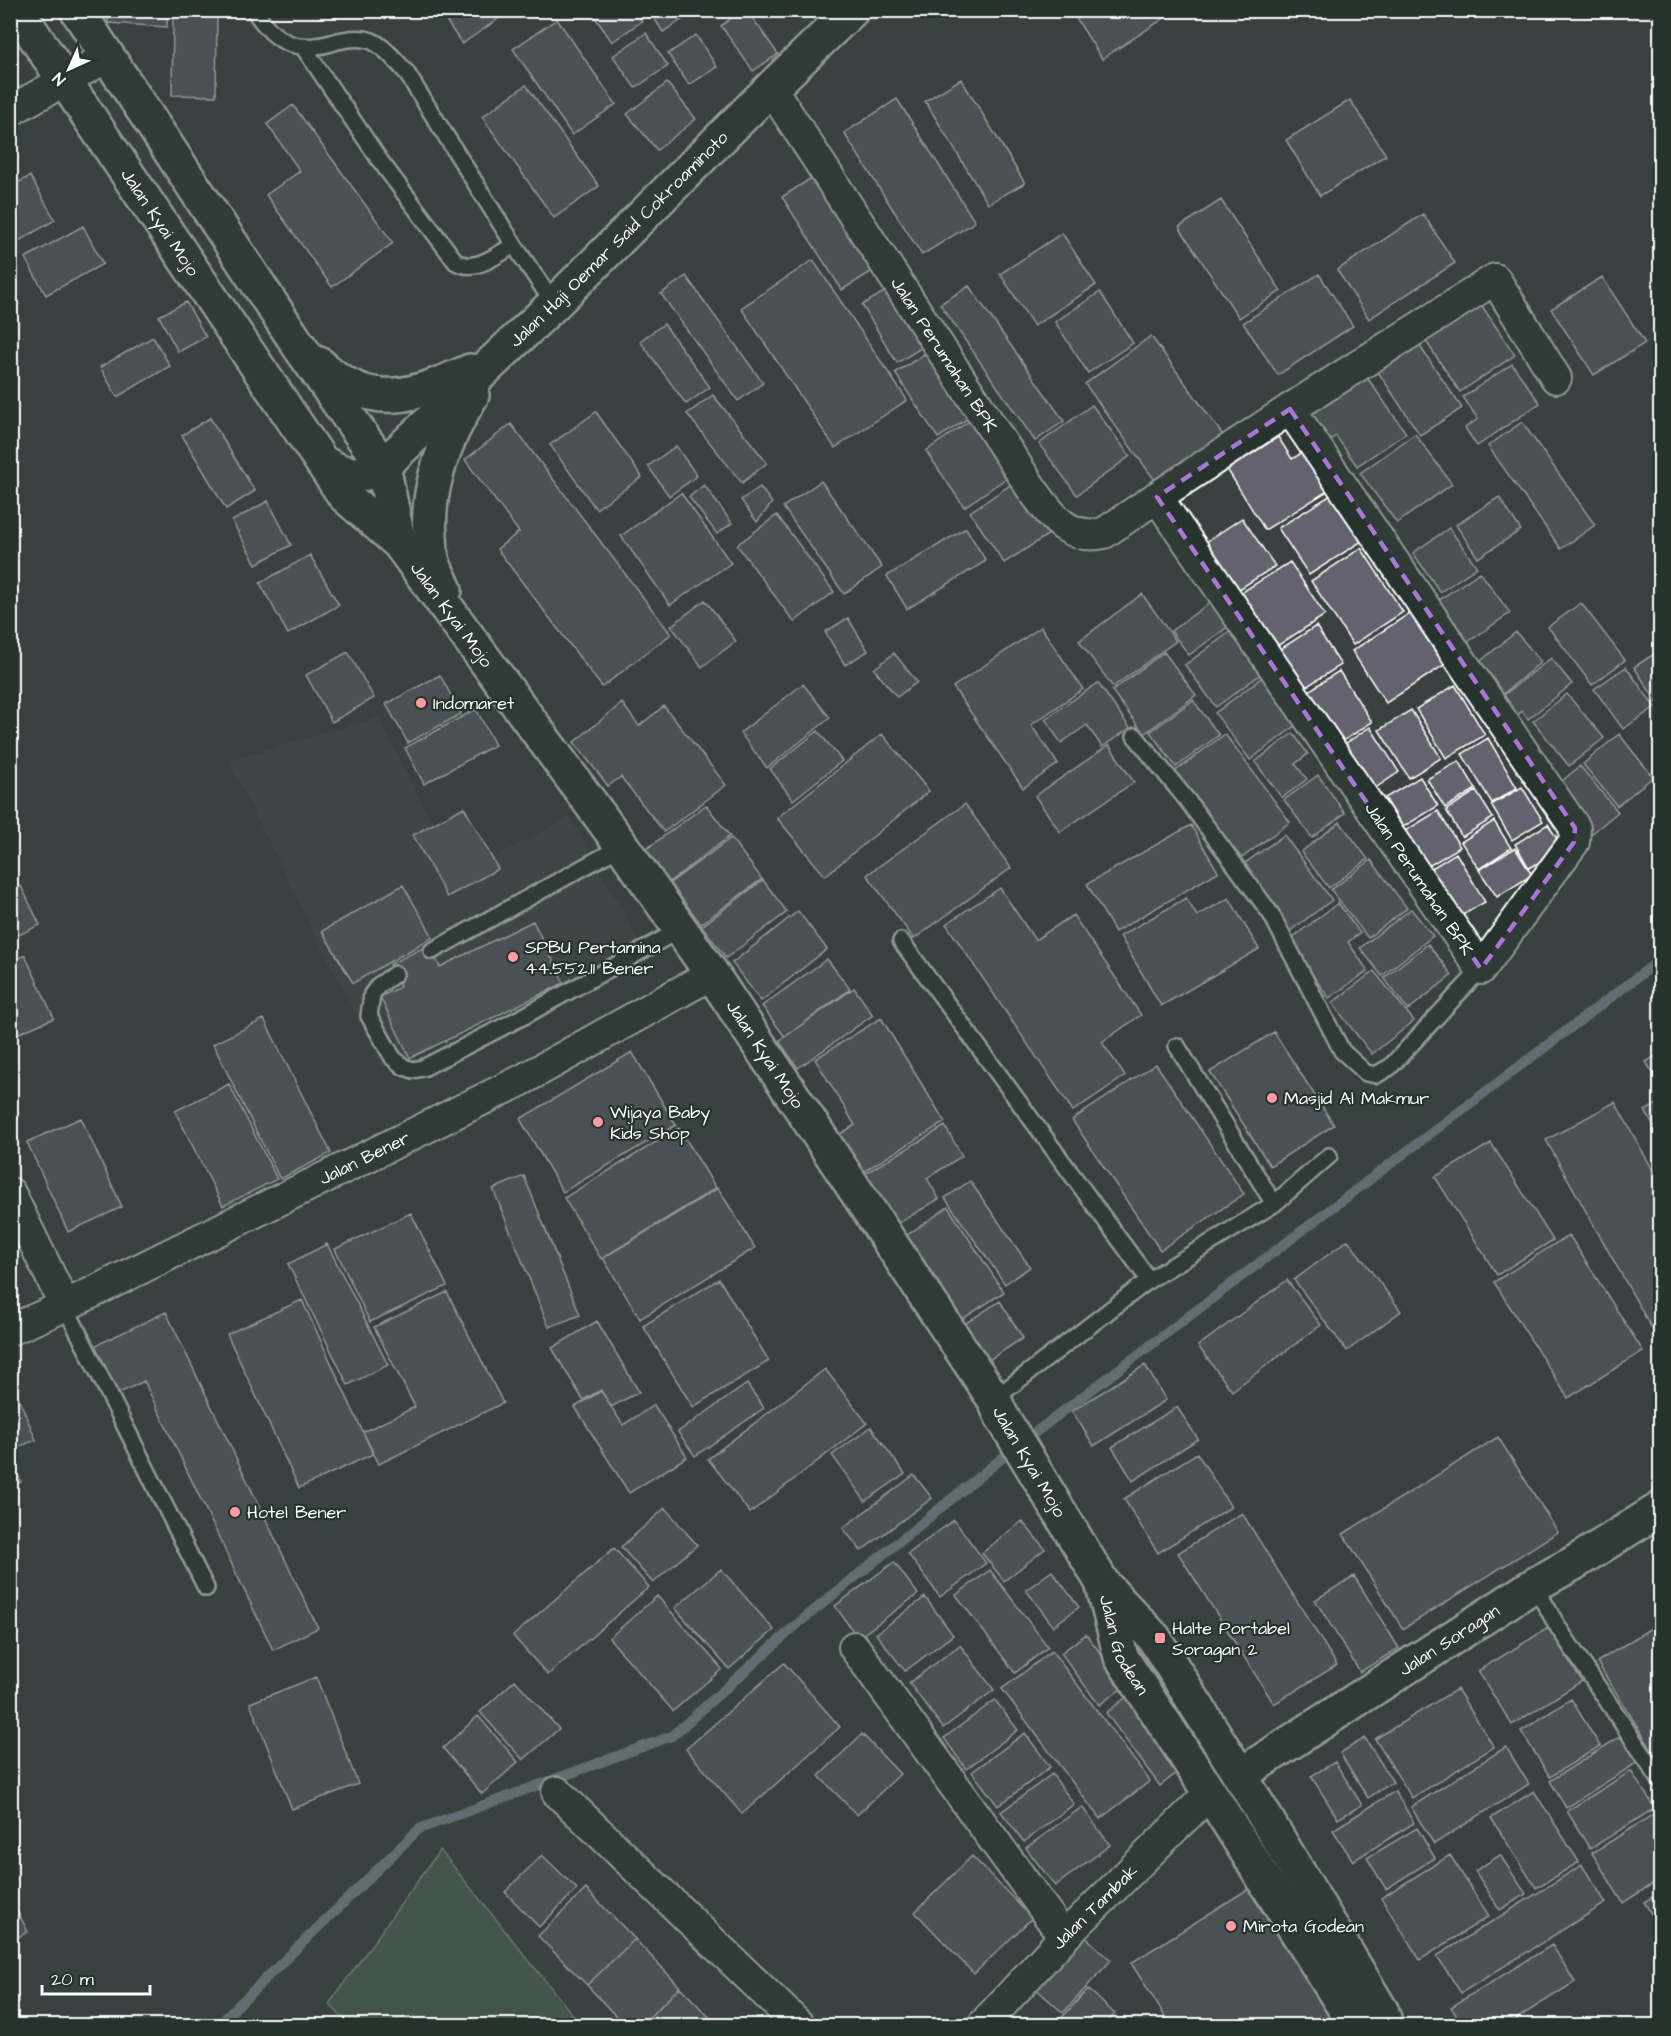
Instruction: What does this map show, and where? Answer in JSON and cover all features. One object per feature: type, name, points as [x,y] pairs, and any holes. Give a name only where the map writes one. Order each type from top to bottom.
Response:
[{"type":"main road","name":"Jalan Kyai Mojo","points":[[17,10],[344,495],[394,530],[462,629],[622,846],[712,974],[998,1407],[1103,1584]]},
{"type":"main road","name":"Jalan Kyai Mojo","points":[[77,10],[299,346],[383,466],[394,530]]},
{"type":"main road","name":"Jalan Haji Oemar Said Cokroaminoto","points":[[383,466],[554,304],[852,10]]},
{"type":"main road","points":[[299,346],[332,376],[351,387],[372,394],[400,395],[431,389],[494,360]]},
{"type":"main road","points":[[462,629],[432,559],[429,520],[434,484],[444,448],[458,418],[494,360]]},
{"type":"main road","points":[[394,530],[398,489],[411,457],[437,415]]},
{"type":"main road","points":[[324,463],[341,472],[361,475],[373,473],[383,466]]},
{"type":"main road","name":"Jalan Soragan","points":[[1240,1775],[1534,1585],[1574,1563],[1660,1509]]},
{"type":"main road","name":"Jalan Godean","points":[[1103,1584],[1154,1638],[1240,1775],[1382,2012],[1386,2025]]},
{"type":"main road","name":"Jalan Godean","points":[[1103,1584],[1121,1657],[1210,1793],[1356,2025]]},
{"type":"street","points":[[10,111],[107,57]]},
{"type":"street","name":"Jalan Perumahan BPK","points":[[771,88],[1025,479],[1055,518],[1078,534],[1094,536],[1112,529],[1290,409],[1495,279],[1556,378]]},
{"type":"street","name":"Jalan Perumahan BPK","points":[[1157,497],[1481,969],[1574,842],[1575,828],[1290,409]]},
{"type":"street","name":"Jalan Bener","points":[[10,1330],[65,1306],[522,1080],[712,974]]},
{"type":"street","points":[[10,1193],[65,1306]]},
{"type":"street","points":[[854,1647],[1064,1936]]},
{"type":"street","points":[[557,1792],[800,2025]]},
{"type":"street","name":"Jalan Tambak","points":[[982,2025],[1064,1936],[1210,1793]]},
{"type":"lane","points":[[254,10],[261,22],[289,45],[304,48],[350,38],[362,39],[378,45],[393,57],[406,72],[514,245],[554,304]]},
{"type":"lane","points":[[304,48],[381,162],[456,262],[470,267],[514,245]]},
{"type":"lane","points":[[1135,736],[1187,800],[1271,914],[1342,1051],[1366,1073],[1376,1076],[1390,1067],[1481,969]]},
{"type":"lane","points":[[432,951],[622,846]]},
{"type":"lane","points":[[395,974],[379,985],[372,994],[369,1016],[393,1058],[404,1067],[413,1070],[423,1068],[526,1015],[681,930]]},
{"type":"lane","points":[[901,941],[1149,1280]]},
{"type":"lane","points":[[1177,1046],[1274,1204]]},
{"type":"lane","points":[[998,1407],[1149,1280],[1274,1204],[1329,1156]]},
{"type":"lane","points":[[65,1306],[206,1588]]},
{"type":"lane","points":[[1534,1585],[1558,1627],[1660,1780]]},
{"type":"highlighted area","points":[[1290,409],[1575,828],[1574,842],[1481,969],[1157,497]]},
{"type":"shaded area","points":[[378,717],[459,876],[570,817],[643,948],[383,1068],[228,761]]},
{"type":"green space","points":[[440,1850],[581,2025],[350,2025],[329,2004]]},
{"type":"building","points":[[108,10],[167,10],[167,27],[108,23]]},
{"type":"building","points":[[439,10],[511,10],[462,44]]},
{"type":"building","points":[[590,10],[634,10],[642,21],[612,42]]},
{"type":"building","points":[[649,10],[678,10],[683,19],[663,32]]},
{"type":"building","points":[[742,10],[747,10],[778,54],[753,71],[721,26]]},
{"type":"building","points":[[1071,10],[1162,10],[1166,17],[1102,59]]},
{"type":"building","points":[[173,16],[217,17],[216,96],[172,95]]},
{"type":"building","points":[[557,19],[616,104],[572,135],[513,49]]},
{"type":"building","points":[[646,33],[668,66],[635,88],[613,56]]},
{"type":"building","points":[[696,35],[717,67],[689,85],[668,54]]},
{"type":"building","points":[[961,79],[1025,183],[988,204],[925,101]]},
{"type":"building","points":[[667,83],[696,119],[657,150],[627,114]]},
{"type":"building","points":[[526,85],[599,186],[554,218],[482,117]]},
{"type":"building","points":[[897,99],[975,222],[922,255],[844,133]]},
{"type":"building","points":[[1350,100],[1386,155],[1320,196],[1286,140]]},
{"type":"building","points":[[293,105],[393,243],[332,287],[266,195],[300,171],[267,124]]},
{"type":"building","points":[[819,173],[879,267],[842,290],[782,197]]},
{"type":"building","points":[[30,176],[55,220],[17,242],[10,231],[10,187]]},
{"type":"building","points":[[1221,200],[1281,291],[1239,318],[1179,227]]},
{"type":"building","points":[[1423,214],[1455,263],[1369,319],[1337,270]]},
{"type":"building","points":[[83,226],[103,264],[46,295],[25,258]]},
{"type":"building","points":[[1062,233],[1096,285],[1034,326],[1000,274]]},
{"type":"building","points":[[813,260],[907,400],[835,448],[741,308]]},
{"type":"building","points":[[1319,274],[1353,326],[1278,375],[1243,323]]},
{"type":"building","points":[[686,276],[763,383],[738,401],[661,294]]},
{"type":"building","points":[[1602,277],[1645,343],[1594,375],[1551,309]]},
{"type":"building","points":[[969,286],[1064,421],[1035,441],[940,304]]},
{"type":"building","points":[[889,289],[924,346],[897,363],[862,305]]},
{"type":"building","points":[[1100,292],[1133,343],[1088,373],[1055,322]]},
{"type":"building","points":[[1476,297],[1515,355],[1460,392],[1421,334]]},
{"type":"building","points":[[186,302],[206,337],[178,352],[159,316]]},
{"type":"building","points":[[664,324],[710,387],[686,404],[640,341]]},
{"type":"building","points":[[1151,336],[1225,438],[1159,486],[1085,384]]},
{"type":"building","points":[[153,337],[170,366],[117,397],[100,367]]},
{"type":"building","points":[[1417,342],[1462,408],[1420,435],[1376,369]]},
{"type":"building","points":[[932,349],[975,414],[938,438],[895,373]]},
{"type":"building","points":[[1512,364],[1540,403],[1477,446],[1465,428],[1478,419],[1463,397]]},
{"type":"building","points":[[1366,376],[1406,433],[1357,466],[1336,436],[1323,445],[1305,418]]},
{"type":"building","points":[[713,395],[767,463],[742,483],[687,414]]},
{"type":"building","points":[[1092,405],[1130,456],[1077,495],[1039,444]]},
{"type":"building","points":[[596,412],[642,477],[596,509],[550,445]]},
{"type":"building","points":[[975,417],[1014,473],[964,507],[926,451]]},
{"type":"building","points":[[210,418],[255,491],[226,509],[182,435]]},
{"type":"building","points":[[1522,422],[1595,525],[1561,549],[1488,446]]},
{"type":"building","points":[[511,424],[671,634],[602,687],[497,549],[519,532],[465,460]]},
{"type":"building","points":[[1415,434],[1452,484],[1397,523],[1360,473]]},
{"type":"building","points":[[1278,437],[1292,459],[1310,448],[1334,487],[1265,530],[1227,469]]},
{"type":"building","points":[[676,446],[697,476],[669,496],[648,466]]},
{"type":"building","points":[[821,481],[882,567],[844,594],[783,507]]},
{"type":"building","points":[[1015,482],[1049,534],[1004,563],[970,512]]},
{"type":"building","points":[[704,485],[732,523],[717,534],[689,497]]},
{"type":"building","points":[[760,487],[772,503],[757,522],[741,500]]},
{"type":"building","points":[[681,493],[731,563],[670,605],[621,536]]},
{"type":"building","points":[[1331,495],[1362,541],[1309,575],[1278,528]]},
{"type":"building","points":[[1499,497],[1521,530],[1478,558],[1456,525]]},
{"type":"building","points":[[268,501],[291,545],[256,564],[232,521]]},
{"type":"building","points":[[777,515],[834,592],[794,622],[737,545]]},
{"type":"building","points":[[1242,518],[1275,566],[1238,590],[1206,542]]},
{"type":"building","points":[[966,528],[986,561],[907,609],[887,576]]},
{"type":"building","points":[[1449,528],[1477,567],[1440,592],[1413,553]]},
{"type":"building","points":[[1361,548],[1403,612],[1353,645],[1311,581]]},
{"type":"building","points":[[310,555],[339,605],[288,634],[260,583]]},
{"type":"building","points":[[1290,562],[1325,615],[1271,650],[1236,596]]},
{"type":"building","points":[[1480,572],[1510,613],[1468,642],[1439,600]]},
{"type":"building","points":[[1142,594],[1176,641],[1113,687],[1079,641]]},
{"type":"building","points":[[1215,599],[1233,623],[1189,655],[1171,631]]},
{"type":"building","points":[[705,600],[736,641],[702,667],[671,626]]},
{"type":"building","points":[[1581,603],[1625,660],[1592,685],[1548,627]]},
{"type":"building","points":[[1410,613],[1444,665],[1386,703],[1352,651]]},
{"type":"building","points":[[848,618],[868,651],[845,665],[825,632]]},
{"type":"building","points":[[1316,626],[1341,665],[1301,690],[1276,652]]},
{"type":"building","points":[[1041,627],[1083,689],[1031,725],[1058,764],[1023,788],[953,687]]},
{"type":"building","points":[[1234,629],[1265,671],[1216,707],[1185,665]]},
{"type":"building","points":[[1516,632],[1541,662],[1502,695],[1477,664]]},
{"type":"building","points":[[1660,650],[1660,707],[1634,667]]},
{"type":"building","points":[[348,652],[374,698],[332,722],[306,675]]},
{"type":"building","points":[[1164,652],[1196,695],[1144,734],[1112,691]]},
{"type":"building","points":[[894,653],[917,682],[897,697],[874,669]]},
{"type":"building","points":[[1551,658],[1572,684],[1528,719],[1522,711],[1511,721],[1495,702]]},
{"type":"building","points":[[1626,667],[1655,707],[1623,729],[1594,689]]},
{"type":"building","points":[[1339,671],[1372,722],[1334,747],[1301,696]]},
{"type":"building","points":[[440,675],[461,714],[408,743],[386,704]]},
{"type":"building","points":[[1264,676],[1299,723],[1250,760],[1215,713]]},
{"type":"building","points":[[1098,683],[1130,728],[1102,747],[1087,725],[1061,743],[1045,719]]},
{"type":"building","points":[[803,684],[830,718],[767,768],[740,733]]},
{"type":"building","points":[[1455,685],[1485,735],[1446,758],[1416,709]]},
{"type":"building","points":[[1567,694],[1604,738],[1569,766],[1533,721]]},
{"type":"building","points":[[1193,700],[1219,735],[1176,767],[1150,732]]},
{"type":"building","points":[[622,703],[639,726],[664,706],[726,785],[664,832],[621,777],[608,786],[574,742]]},
{"type":"building","points":[[476,709],[495,745],[424,784],[405,748]]},
{"type":"building","points":[[1411,710],[1441,758],[1409,778],[1379,730]]},
{"type":"building","points":[[1370,727],[1399,772],[1365,795],[1336,750]]},
{"type":"building","points":[[818,731],[842,761],[793,800],[770,769]]},
{"type":"building","points":[[1293,733],[1308,754],[1295,764],[1307,779],[1282,798],[1255,762]]},
{"type":"building","points":[[882,734],[929,791],[825,876],[777,818]]},
{"type":"building","points":[[1225,734],[1290,822],[1239,860],[1174,772]]},
{"type":"building","points":[[1619,734],[1653,777],[1617,806],[1583,764]]},
{"type":"building","points":[[1488,738],[1517,788],[1492,803],[1462,754]]},
{"type":"building","points":[[1109,745],[1134,782],[1060,832],[1035,796]]},
{"type":"building","points":[[1459,761],[1476,789],[1445,808],[1427,779]]},
{"type":"building","points":[[1580,766],[1618,812],[1590,835],[1552,789]]},
{"type":"building","points":[[1318,775],[1345,813],[1312,838],[1284,800]]},
{"type":"building","points":[[1420,777],[1438,806],[1403,827],[1385,798]]},
{"type":"building","points":[[1522,787],[1543,821],[1512,840],[1491,805]]},
{"type":"building","points":[[1476,791],[1493,818],[1462,837],[1446,810]]},
{"type":"building","points":[[965,804],[1011,868],[914,939],[867,875]]},
{"type":"building","points":[[706,805],[730,836],[669,882],[645,850]]},
{"type":"building","points":[[464,807],[498,869],[447,897],[413,835]]},
{"type":"building","points":[[1438,811],[1460,847],[1422,870],[1400,834]]},
{"type":"building","points":[[1494,821],[1511,848],[1479,869],[1461,842]]},
{"type":"building","points":[[1340,822],[1368,859],[1329,888],[1301,852]]},
{"type":"building","points":[[1548,824],[1563,849],[1529,868],[1515,844]]},
{"type":"building","points":[[1191,825],[1218,872],[1115,932],[1087,884]]},
{"type":"building","points":[[1284,835],[1332,900],[1290,931],[1241,866]]},
{"type":"building","points":[[731,838],[762,879],[701,924],[670,883]]},
{"type":"building","points":[[1515,848],[1532,875],[1497,897],[1479,870]]},
{"type":"building","points":[[1456,853],[1485,902],[1456,919],[1427,871]]},
{"type":"building","points":[[1371,860],[1407,908],[1368,938],[1331,890]]},
{"type":"building","points":[[763,880],[787,912],[726,958],[702,926]]},
{"type":"building","points":[[403,885],[433,937],[353,983],[322,931]]},
{"type":"building","points":[[21,886],[40,925],[10,939],[10,891]]},
{"type":"building","points":[[1000,888],[1035,940],[1073,915],[1141,1015],[1102,1042],[1125,1076],[1073,1111],[946,924]]},
{"type":"building","points":[[1186,898],[1197,916],[1229,898],[1259,949],[1161,1006],[1120,936]]},
{"type":"building","points":[[1338,903],[1360,933],[1348,942],[1368,971],[1329,998],[1288,941]]},
{"type":"building","points":[[1411,909],[1433,936],[1382,976],[1360,948]]},
{"type":"building","points":[[798,911],[827,949],[761,1001],[732,963]]},
{"type":"building","points":[[533,921],[564,983],[410,1058],[380,997],[400,987],[390,964],[429,945],[440,967]]},
{"type":"building","points":[[1428,944],[1452,975],[1408,1010],[1384,978]]},
{"type":"building","points":[[25,955],[54,1018],[10,1037],[10,962]]},
{"type":"building","points":[[827,959],[850,989],[785,1037],[762,1006]]},
{"type":"building","points":[[1374,971],[1414,1021],[1372,1054],[1332,1003]]},
{"type":"building","points":[[854,988],[873,1015],[798,1068],[779,1041]]},
{"type":"building","points":[[881,1018],[945,1122],[861,1173],[838,1135],[855,1125],[815,1059]]},
{"type":"building","points":[[264,1019],[331,1153],[280,1179],[213,1044]]},
{"type":"building","name":"Masjid Al Makmur","points":[[1274,1032],[1334,1125],[1270,1166],[1210,1072]]},
{"type":"building","name":"Wijaya Baby Kids Shop","points":[[632,1052],[676,1125],[563,1192],[520,1119]]},
{"type":"building","points":[[1660,1053],[1660,1084],[1646,1062]]},
{"type":"building","points":[[1156,1064],[1244,1194],[1160,1250],[1072,1120]]},
{"type":"building","points":[[229,1084],[277,1179],[223,1206],[175,1111]]},
{"type":"building","points":[[1615,1102],[1660,1183],[1660,1343],[1546,1140]]},
{"type":"building","points":[[1660,1102],[1660,1136],[1645,1111]]},
{"type":"building","points":[[81,1118],[122,1207],[68,1232],[27,1142]]},
{"type":"building","points":[[945,1126],[962,1156],[927,1178],[939,1199],[894,1226],[864,1174]]},
{"type":"building","points":[[679,1128],[716,1188],[601,1259],[564,1198]]},
{"type":"building","points":[[1491,1143],[1553,1240],[1497,1275],[1435,1177]]},
{"type":"building","points":[[524,1176],[580,1315],[549,1327],[493,1189]]},
{"type":"building","points":[[970,1181],[1030,1267],[1005,1284],[945,1198]]},
{"type":"building","points":[[718,1188],[755,1248],[640,1319],[603,1258]]},
{"type":"building","points":[[948,1207],[1004,1292],[958,1322],[903,1238]]},
{"type":"building","points":[[411,1213],[447,1286],[370,1322],[335,1249]]},
{"type":"building","points":[[1569,1235],[1643,1351],[1568,1398],[1494,1282]]},
{"type":"building","points":[[1348,1240],[1401,1311],[1347,1351],[1294,1280]]},
{"type":"building","points":[[327,1244],[388,1365],[348,1385],[288,1264]]},
{"type":"building","points":[[719,1279],[769,1361],[693,1407],[643,1326]]},
{"type":"building","points":[[1287,1280],[1321,1325],[1232,1391],[1198,1346]]},
{"type":"building","points":[[447,1292],[503,1403],[379,1464],[363,1432],[415,1407],[374,1327]]},
{"type":"building","points":[[302,1300],[373,1454],[299,1488],[227,1334]]},
{"type":"building","points":[[1000,1301],[1023,1338],[978,1367],[955,1330]]},
{"type":"building","name":"Hotel Bener","points":[[166,1312],[318,1628],[273,1650],[144,1381],[111,1397],[88,1349]]},
{"type":"building","points":[[597,1321],[639,1392],[611,1407],[601,1390],[583,1400],[552,1348]]},
{"type":"building","points":[[1145,1365],[1166,1400],[1094,1446],[1072,1411]]},
{"type":"building","points":[[825,1369],[867,1423],[750,1513],[708,1459]]},
{"type":"building","points":[[747,1384],[764,1408],[695,1456],[678,1432]]},
{"type":"building","points":[[601,1391],[623,1425],[654,1405],[687,1457],[629,1493],[575,1407]]},
{"type":"building","points":[[17,1394],[36,1440],[10,1450],[10,1397]]},
{"type":"building","points":[[1177,1407],[1198,1439],[1133,1481],[1112,1447]]},
{"type":"building","points":[[871,1427],[905,1474],[865,1501],[832,1455]]},
{"type":"building","points":[[1498,1437],[1558,1532],[1403,1629],[1343,1534]]},
{"type":"building","points":[[1197,1453],[1231,1507],[1158,1553],[1124,1499]]},
{"type":"building","points":[[10,1456],[21,1482],[10,1486]]},
{"type":"building","points":[[914,1475],[932,1498],[861,1551],[843,1528]]},
{"type":"building","points":[[665,1508],[697,1545],[653,1583],[621,1547]]},
{"type":"building","points":[[1242,1513],[1337,1665],[1274,1704],[1178,1553]]},
{"type":"building","points":[[954,1520],[986,1563],[940,1597],[908,1554]]},
{"type":"building","points":[[1022,1521],[1045,1549],[1004,1581],[982,1553]]},
{"type":"building","points":[[614,1548],[649,1587],[548,1675],[513,1636]]},
{"type":"building","points":[[894,1562],[918,1594],[858,1638],[835,1606]]},
{"type":"building","points":[[721,1569],[774,1630],[729,1669],[675,1608]]},
{"type":"building","points":[[990,1570],[1048,1647],[1015,1673],[956,1595]]},
{"type":"building","points":[[1052,1571],[1079,1607],[1053,1626],[1026,1590]]},
{"type":"building","points":[[1354,1576],[1399,1648],[1360,1672],[1315,1600]]},
{"type":"building","points":[[657,1596],[722,1669],[673,1711],[609,1638]]},
{"type":"building","points":[[925,1597],[953,1635],[905,1671],[876,1634]]},
{"type":"building","points":[[1548,1628],[1582,1681],[1512,1725],[1478,1671]]},
{"type":"building","points":[[1651,1628],[1660,1644],[1660,1763],[1597,1662]]},
{"type":"building","points":[[1086,1634],[1125,1686],[1099,1705],[1061,1653]]},
{"type":"building","points":[[960,1645],[994,1690],[943,1728],[909,1683]]},
{"type":"building","points":[[1052,1651],[1150,1781],[1100,1819],[1002,1689]]},
{"type":"building","points":[[784,1663],[840,1727],[742,1814],[686,1749]]},
{"type":"building","points":[[316,1677],[358,1784],[292,1809],[250,1703]]},
{"type":"building","points":[[515,1680],[559,1729],[523,1760],[480,1712]]},
{"type":"building","points":[[1457,1689],[1494,1747],[1412,1798],[1375,1739]]},
{"type":"building","points":[[1129,1695],[1183,1768],[1160,1786],[1106,1713]]},
{"type":"building","points":[[1571,1699],[1600,1746],[1550,1777],[1521,1731]]},
{"type":"building","points":[[995,1700],[1018,1730],[966,1769],[944,1738]]},
{"type":"building","points":[[478,1716],[518,1762],[482,1794],[443,1748]]},
{"type":"building","points":[[1025,1733],[1050,1767],[998,1806],[972,1772]]},
{"type":"building","points":[[862,1734],[900,1774],[857,1815],[819,1776]]},
{"type":"building","points":[[1624,1734],[1641,1760],[1566,1808],[1550,1781]]},
{"type":"building","points":[[1365,1738],[1393,1782],[1368,1798],[1340,1753]]},
{"type":"building","points":[[1506,1747],[1529,1784],[1434,1844],[1411,1807]]},
{"type":"building","points":[[1335,1762],[1362,1805],[1338,1819],[1311,1776]]},
{"type":"building","points":[[1631,1771],[1655,1808],[1590,1849],[1567,1811]]},
{"type":"building","points":[[1052,1774],[1074,1804],[1024,1842],[1001,1812]]},
{"type":"building","points":[[1395,1791],[1414,1823],[1353,1861],[1333,1830]]},
{"type":"building","points":[[1534,1791],[1579,1862],[1536,1888],[1491,1818]]},
{"type":"building","points":[[1082,1807],[1110,1845],[1055,1886],[1026,1848]]},
{"type":"building","points":[[1660,1810],[1660,1879],[1623,1903],[1592,1853]]},
{"type":"building","points":[[1417,1828],[1435,1858],[1386,1889],[1367,1858]]},
{"type":"building","points":[[542,1855],[577,1889],[539,1927],[505,1892]]},
{"type":"building","points":[[1450,1855],[1489,1916],[1420,1960],[1381,1898]]},
{"type":"building","points":[[1500,1855],[1526,1894],[1500,1910],[1475,1871]]},
{"type":"building","points":[[972,1856],[1032,1918],[974,1974],[915,1912]]},
{"type":"building","points":[[1582,1865],[1606,1903],[1461,1993],[1437,1956]]},
{"type":"building","points":[[586,1889],[635,1939],[587,1985],[538,1936]]},
{"type":"building","name":"Mirota Godean","points":[[1248,1889],[1332,2021],[1325,2026],[1171,2026],[1131,1963]]},
{"type":"building","points":[[1660,1892],[1660,1929],[1644,1902]]},
{"type":"building","points":[[17,1910],[28,1932],[10,1941],[10,1913]]},
{"type":"building","points":[[1082,1934],[1111,1960],[1063,2013],[1034,1987]]},
{"type":"building","points":[[635,1939],[680,1987],[640,2026],[625,2026],[587,1985]]},
{"type":"building","points":[[1552,1945],[1575,1982],[1505,2026],[1463,2026],[1451,2007]]},
{"type":"building","points":[[680,1987],[718,2026],[640,2026]]},
{"type":"building","points":[[1088,1989],[1115,2014],[1104,2026],[1060,2026],[1057,2023]]},
{"type":"waterway","points":[[217,2026],[419,1829],[672,1736],[801,1621],[1012,1450],[1660,960]]},
{"type":"place","name":"Indomaret","points":[[421,703]]},
{"type":"place","name":"SPBU Pertamina 44.552.11 Bener","points":[[513,957]]},
{"type":"place","name":"Masjid Al Makmur","points":[[1272,1098]]},
{"type":"place","name":"Wijaya Baby Kids Shop","points":[[598,1122]]},
{"type":"place","name":"Hotel Bener","points":[[235,1512]]},
{"type":"place","name":"Halte Portabel Soragan 2","points":[[1160,1638]]},
{"type":"place","name":"Mirota Godean","points":[[1231,1926]]}]
